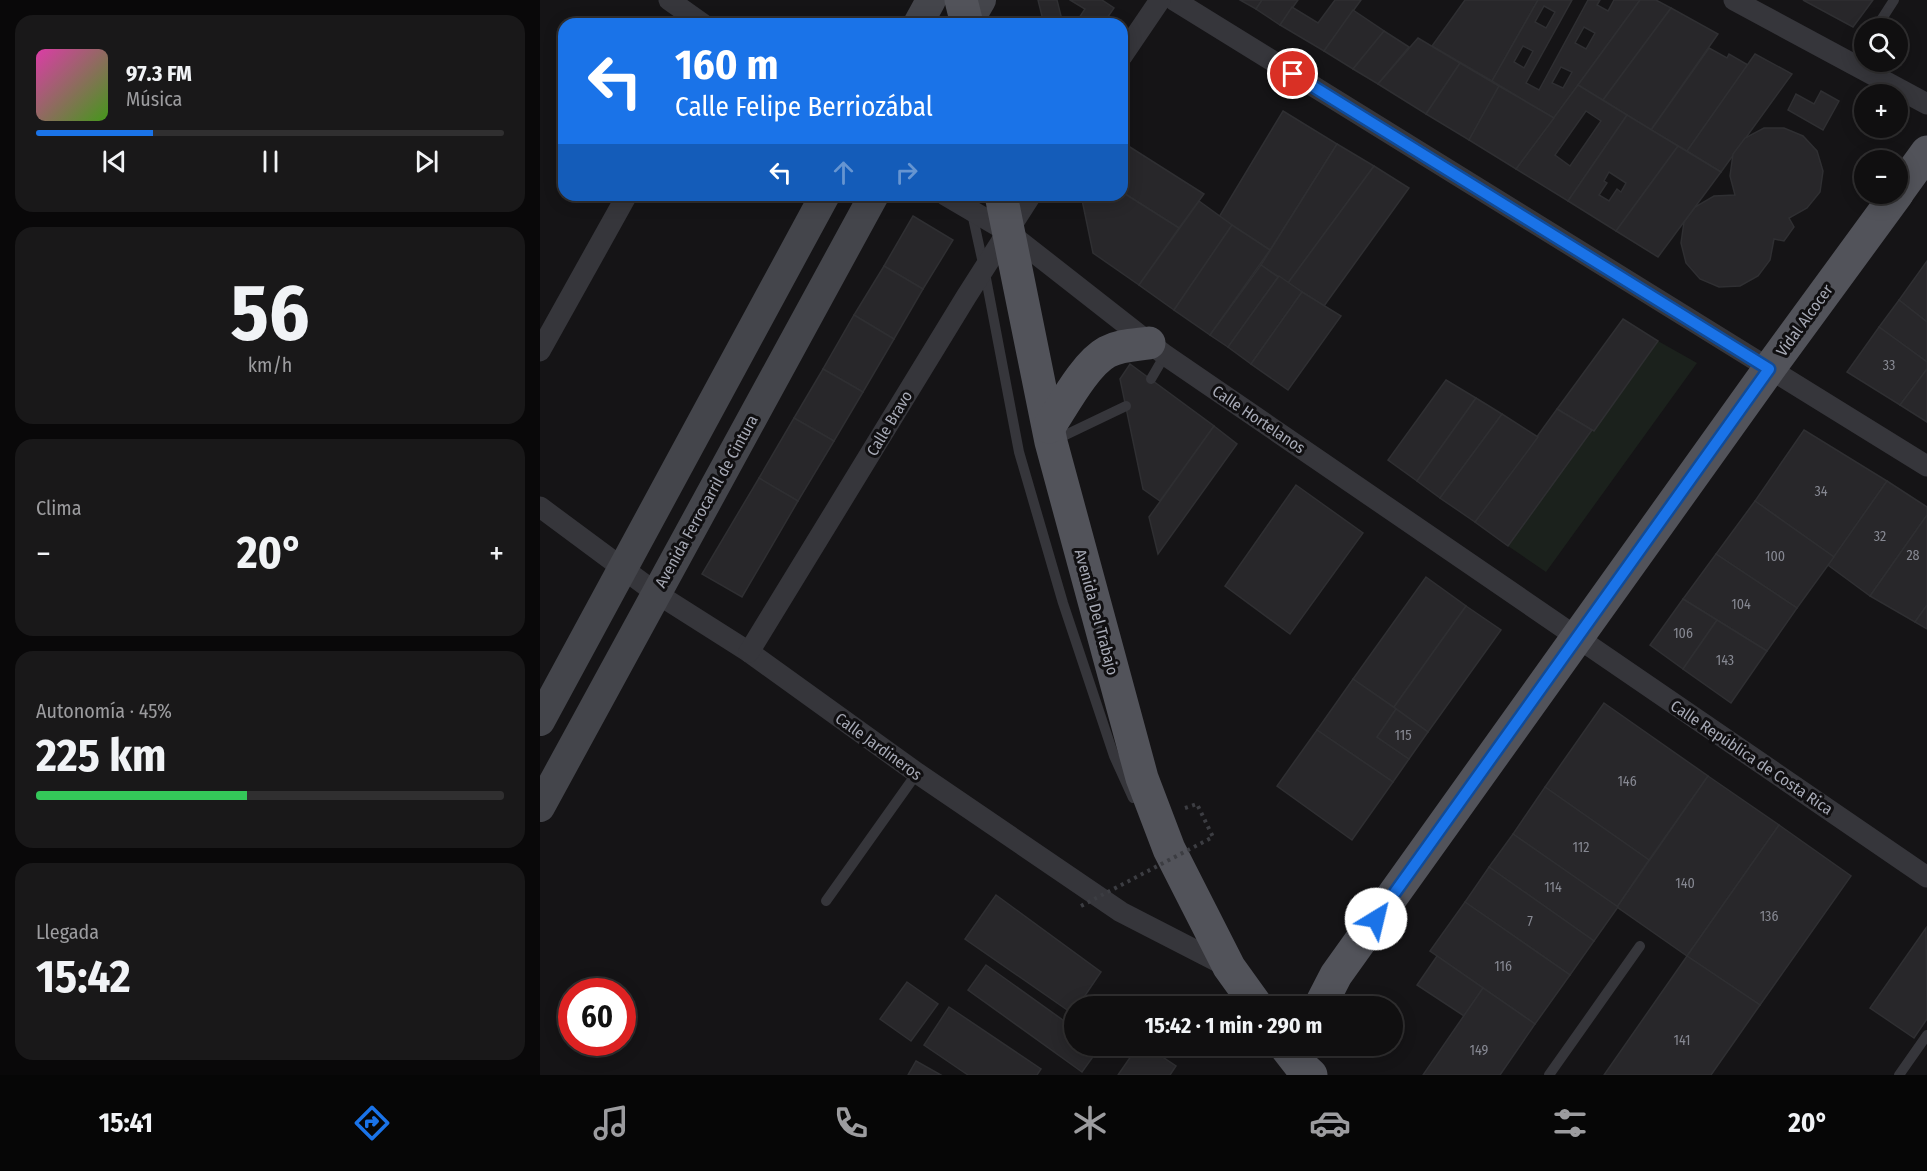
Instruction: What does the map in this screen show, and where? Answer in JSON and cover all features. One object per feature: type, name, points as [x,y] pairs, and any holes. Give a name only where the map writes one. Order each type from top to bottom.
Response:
[{"type":"main road","name":"Vidal Alcocer","points":[[1908,178],[1927,152]]},
{"type":"main road","name":"Avenida Del Trabajo","points":[[1002,201],[1050,434],[1142,778],[1169,849],[1220,962],[1249,996]]},
{"type":"main road","name":"Vidal Alcocer","points":[[1325,996],[1336,975],[1889,204]]},
{"type":"main road","points":[[1050,434],[1083,374],[1105,352],[1123,346],[1157,349]]},
{"type":"street","points":[[669,0],[694,18]]},
{"type":"street","points":[[1128,47],[1160,0]]},
{"type":"street","points":[[1174,0],[1927,466]]},
{"type":"street","points":[[1734,0],[1927,104]]},
{"type":"street","points":[[540,351],[624,201]]},
{"type":"street","points":[[540,721],[822,201]]},
{"type":"street","name":"Avenida Ferrocarril de Cintura","points":[[540,807],[871,201]]},
{"type":"street","name":"Calle Bravo","points":[[749,652],[1027,201]]},
{"type":"street","name":"Calle Hortelanos","points":[[969,203],[1157,349],[1578,637]]},
{"type":"street","name":"Calle Jardineros","points":[[540,507],[656,593],[749,652],[917,773],[1121,912],[1220,962]]},
{"type":"street","name":"Calle República de Costa Rica","points":[[1578,637],[1927,877]]},
{"type":"lane","points":[[1882,18],[1894,0]]},
{"type":"lane","points":[[969,203],[984,268],[1019,452],[1063,603],[1114,756],[1138,808]]},
{"type":"lane","points":[[1150,379],[1157,349]]},
{"type":"lane","points":[[1050,434],[1126,406]]},
{"type":"lane","points":[[826,901],[917,773]]},
{"type":"lane","points":[[1158,850],[1184,904]]},
{"type":"lane","points":[[1200,936],[1220,962],[1239,996]]},
{"type":"lane","points":[[1549,1075],[1640,946]]},
{"type":"lane","points":[[1899,1075],[1927,1035]]},
{"type":"path","points":[[1081,906],[1213,837],[1197,804]]},
{"type":"shaded area","points":[[1658,341],[1697,363],[1546,572],[1508,546]]},
{"type":"building","points":[[1038,0],[1057,0],[1062,18],[1042,18]]},
{"type":"building","points":[[1070,0],[1102,0],[1114,8],[1107,18],[1079,18],[1085,9]]},
{"type":"building","points":[[1240,0],[1262,0],[1256,9]]},
{"type":"building","points":[[1262,0],[1298,0],[1280,25],[1256,9]]},
{"type":"building","points":[[1335,0],[1361,0],[1324,51],[1280,25],[1292,7],[1318,23]]},
{"type":"building","points":[[1465,0],[1538,0],[1492,81],[1432,46]]},
{"type":"building","points":[[1538,0],[1572,0],[1526,83],[1539,90],[1588,0],[1600,0],[1597,5],[1608,11],[1614,0],[1640,0],[1554,118],[1492,81]],"holes":[[[1544,6],[1555,12],[1546,28],[1535,22]],[[1584,27],[1595,33],[1586,49],[1575,43]],[[1523,46],[1533,51],[1524,68],[1514,62]],[[1561,67],[1572,72],[1563,88],[1552,83]]]},
{"type":"building","points":[[1640,0],[1656,0],[1671,8],[1603,100],[1578,85]]},
{"type":"building","points":[[1803,0],[1873,0],[1860,18],[1854,18],[1853,27]]},
{"type":"building","points":[[1671,8],[1718,34],[1651,130],[1603,100]]},
{"type":"building","points":[[1353,10],[1384,31],[1353,69],[1324,51]]},
{"type":"building","points":[[1384,31],[1409,47],[1378,84],[1353,69]]},
{"type":"building","points":[[1418,38],[1460,63],[1426,114],[1378,84]]},
{"type":"building","points":[[1709,48],[1727,58],[1729,54],[1748,65],[1687,151],[1651,130]]},
{"type":"building","points":[[1755,54],[1792,74],[1721,172],[1687,151]]},
{"type":"building","points":[[1460,63],[1499,86],[1469,140],[1426,114]]},
{"type":"building","points":[[1578,85],[1627,115],[1568,201],[1516,169]],"holes":[[[1586,111],[1601,121],[1570,166],[1555,155]]]},
{"type":"building","points":[[1499,86],[1554,118],[1516,169],[1469,140]]},
{"type":"building","points":[[1821,91],[1839,101],[1823,130],[1788,110],[1796,94],[1814,104]]},
{"type":"building","points":[[1283,111],[1337,144],[1270,250],[1219,217]]},
{"type":"building","points":[[1627,115],[1678,146],[1616,231],[1568,201]],"holes":[[[1609,172],[1626,183],[1621,192],[1617,189],[1609,201],[1599,195],[1607,183],[1604,181]]]},
{"type":"building","points":[[1764,128],[1784,128],[1803,136],[1817,151],[1823,171],[1820,192],[1807,208],[1789,218],[1794,227],[1784,241],[1774,239],[1770,260],[1758,276],[1740,286],[1719,287],[1700,279],[1686,263],[1681,243],[1684,222],[1695,207],[1714,196],[1735,195],[1730,176],[1733,154],[1745,138]]},
{"type":"building","points":[[1337,144],[1374,166],[1288,283],[1261,265]]},
{"type":"building","points":[[1128,146],[1204,194],[1179,228],[1128,196]]},
{"type":"building","points":[[1678,146],[1721,172],[1658,257],[1616,231]]},
{"type":"building","points":[[1374,166],[1409,188],[1324,306],[1288,283]]},
{"type":"building","points":[[1128,196],[1179,228],[1139,285],[1093,253],[1082,201],[1128,201]]},
{"type":"building","points":[[1199,201],[1232,225],[1174,310],[1139,285]]},
{"type":"building","points":[[913,216],[953,240],[923,289],[884,266]]},
{"type":"building","points":[[1232,225],[1270,250],[1210,335],[1174,310]]},
{"type":"building","points":[[1927,261],[1927,322],[1899,300]]},
{"type":"building","points":[[1261,265],[1278,277],[1228,347],[1210,335]]},
{"type":"building","points":[[884,266],[923,289],[894,339],[854,315]]},
{"type":"building","points":[[1279,276],[1302,292],[1251,364],[1228,347]]},
{"type":"building","points":[[1302,292],[1341,316],[1288,390],[1251,364]]},
{"type":"building","points":[[1899,300],[1927,322],[1927,362],[1879,327]]},
{"type":"building","points":[[854,315],[894,339],[863,392],[823,369]]},
{"type":"building","points":[[1623,319],[1658,341],[1594,431],[1557,409]]},
{"type":"building","points":[[1879,327],[1927,362],[1927,369],[1900,405],[1847,372]]},
{"type":"building","points":[[1130,364],[1214,426],[1160,501],[1143,489],[1120,379]]},
{"type":"building","points":[[823,369],[863,392],[834,441],[794,418]]},
{"type":"building","points":[[1927,369],[1927,422],[1900,405]]},
{"type":"building","points":[[1446,380],[1476,398],[1417,481],[1388,460]]},
{"type":"building","points":[[1476,398],[1502,414],[1440,498],[1417,481]]},
{"type":"building","points":[[1557,409],[1592,430],[1508,546],[1475,522]]},
{"type":"building","points":[[1502,414],[1538,437],[1475,522],[1440,498]]},
{"type":"building","points":[[794,418],[834,441],[798,501],[759,478]]},
{"type":"building","points":[[1214,426],[1237,444],[1158,554],[1149,517]]},
{"type":"building","points":[[1804,430],[1887,481],[1834,557],[1755,501]]},
{"type":"building","points":[[759,478],[798,501],[742,597],[702,574]]},
{"type":"building","points":[[1887,481],[1927,507],[1927,515],[1870,596],[1828,565]]},
{"type":"building","points":[[1296,485],[1363,533],[1290,634],[1225,586]]},
{"type":"building","points":[[1755,501],[1834,557],[1797,608],[1716,554]]},
{"type":"building","points":[[1927,515],[1927,605],[1915,622],[1870,596]]},
{"type":"building","points":[[1716,554],[1797,608],[1767,651],[1683,599]]},
{"type":"building","points":[[1426,577],[1466,606],[1394,707],[1353,679]]},
{"type":"building","points":[[1683,599],[1717,620],[1683,669],[1650,645]]},
{"type":"building","points":[[1927,605],[1927,629],[1915,622]]},
{"type":"building","points":[[1466,606],[1501,630],[1428,732],[1394,707]]},
{"type":"building","points":[[1717,620],[1767,651],[1731,703],[1683,669]]},
{"type":"building","points":[[1353,679],[1396,709],[1377,737],[1409,759],[1393,782],[1317,730]]},
{"type":"building","points":[[1604,703],[1708,776],[1649,860],[1545,787]]},
{"type":"building","points":[[1396,709],[1428,732],[1409,759],[1377,737]]},
{"type":"building","points":[[1317,730],[1393,782],[1352,840],[1277,786]]},
{"type":"building","points":[[1708,776],[1779,825],[1687,956],[1617,907]]},
{"type":"building","points":[[1545,787],[1649,860],[1617,907],[1513,834]]},
{"type":"building","points":[[1779,825],[1851,876],[1760,1005],[1687,956]]},
{"type":"building","points":[[1513,834],[1618,907],[1594,941],[1489,867]]},
{"type":"building","points":[[1489,867],[1594,941],[1570,975],[1465,902]]},
{"type":"building","points":[[996,895],[1101,972],[1085,996],[1064,996],[1064,1008],[965,939]]},
{"type":"building","points":[[1465,902],[1570,975],[1535,1024],[1430,951]]},
{"type":"building","points":[[1926,928],[1927,1019],[1914,1038],[1870,1008]]},
{"type":"building","points":[[1437,956],[1483,988],[1464,1016],[1417,985]]},
{"type":"building","points":[[1687,956],[1760,1005],[1711,1075],[1604,1075]]},
{"type":"building","points":[[986,965],[1064,1021],[1064,1056],[1094,1056],[1082,1072],[968,990]]},
{"type":"building","points":[[907,982],[938,1004],[911,1041],[880,1019]]},
{"type":"building","points":[[1483,988],[1535,1024],[1500,1075],[1423,1075]]},
{"type":"building","points":[[949,1007],[1041,1069],[1037,1075],[968,1075],[924,1045]]},
{"type":"building","points":[[1131,1056],[1161,1056],[1176,1066],[1170,1075],[1118,1075]]},
{"type":"building","points":[[916,1061],[941,1075],[908,1075]]},
{"type":"route","points":[[1293,74],[1769,369],[1376,919]]}]
